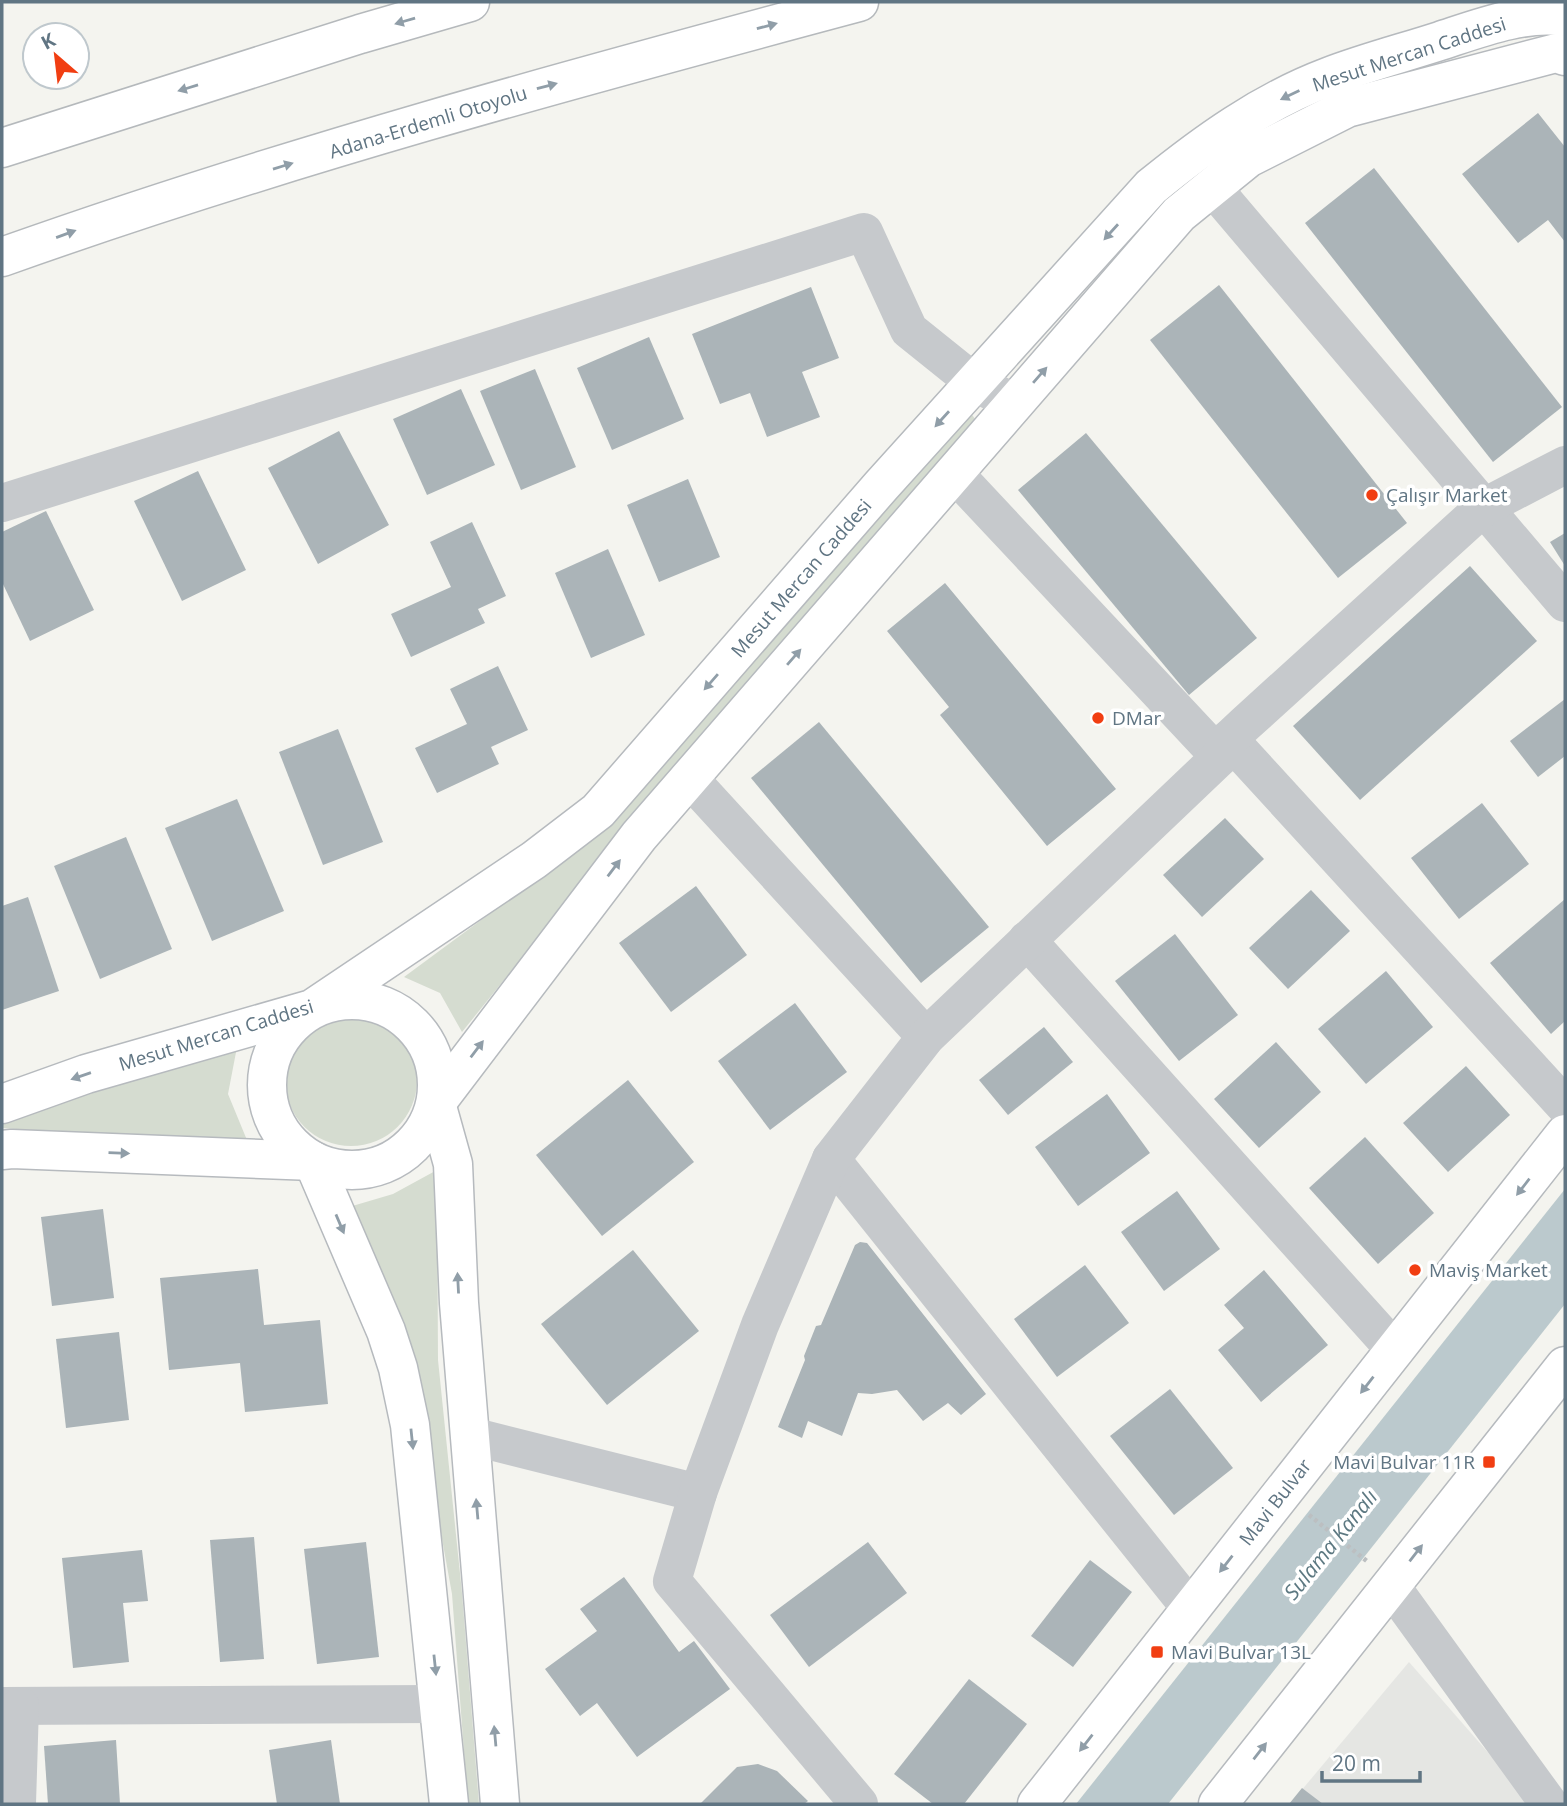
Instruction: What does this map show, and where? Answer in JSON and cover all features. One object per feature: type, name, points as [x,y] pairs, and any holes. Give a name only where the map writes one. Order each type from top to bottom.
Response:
[{"type":"main road","points":[[2,148],[360,34],[470,2]]},
{"type":"main road","name":"Adana-Erdemli Otoyolu","points":[[2,257],[102,222],[507,96],[859,2]]},
{"type":"main road","name":"Mesut Mercan Caddesi","points":[[2,1104],[86,1074],[312,1009],[534,860],[598,811],[881,486],[1151,187],[1202,146],[1251,115],[1326,77],[1475,29],[1549,14],[1565,17]]},
{"type":"main road","name":"Mesut Mercan Caddesi","points":[[436,1103],[639,836],[1179,214],[1248,158],[1347,108],[1556,53],[1565,56]]},
{"type":"main road","points":[[338,1000],[366,1000],[392,1009],[415,1026],[430,1049],[438,1076],[436,1103],[426,1128],[410,1148],[388,1162],[364,1169],[338,1170],[313,1161],[292,1146],[276,1124],[267,1099],[267,1072],[275,1047],[290,1025],[312,1009],[338,1000]]},
{"type":"main road","points":[[436,1103],[453,1164],[459,1303],[500,1804]]},
{"type":"main road","name":"Mavi Bulvar","points":[[1037,1804],[1565,1134]]},
{"type":"main road","points":[[2,1150],[313,1161]]},
{"type":"main road","points":[[313,1161],[386,1331],[398,1368],[410,1426],[449,1804]]},
{"type":"main road","points":[[1218,1804],[1383,1576],[1565,1366]]},
{"type":"street","points":[[1213,188],[1565,603]]},
{"type":"street","points":[[2,503],[863,232],[909,330],[975,383],[1015,404]]},
{"type":"street","points":[[859,1804],[672,1581],[698,1493],[760,1325],[831,1159],[926,1037],[1225,748],[1484,507],[1565,464]]},
{"type":"street","points":[[954,473],[1225,748],[1565,1105]]},
{"type":"street","points":[[689,778],[926,1037]]},
{"type":"street","points":[[1027,940],[1395,1350]]},
{"type":"street","points":[[831,1159],[1191,1609]]},
{"type":"street","points":[[471,1436],[698,1493]]},
{"type":"street","points":[[1383,1576],[1549,1804]]},
{"type":"street","points":[[17,1804],[11,1706],[439,1704]]},
{"type":"path","points":[[1305,1511],[1383,1576]]},
{"type":"shaded area","points":[[967,408],[978,423],[630,824],[462,1032],[440,993],[404,977],[618,813]]},
{"type":"shaded area","points":[[351,1014],[376,1019],[398,1033],[412,1055],[417,1080],[412,1105],[398,1127],[376,1141],[351,1146],[326,1141],[304,1127],[290,1105],[285,1080],[290,1055],[304,1033],[326,1019]]},
{"type":"shaded area","points":[[237,1047],[228,1094],[249,1145],[2,1128],[2,1113]]},
{"type":"shaded area","points":[[437,1170],[438,1360],[462,1593],[479,1804],[468,1804],[452,1594],[410,1362],[349,1207],[393,1194]]},
{"type":"shaded area","points":[[1409,1662],[1533,1804],[1290,1804]]},
{"type":"water","name":"Sulama Kanalı","points":[[1565,1189],[1565,1304],[1168,1804],[1076,1804]]},
{"type":"building","points":[[1538,113],[1565,147],[1565,242],[1548,220],[1518,243],[1462,174]]},
{"type":"building","points":[[1374,168],[1562,407],[1493,462],[1305,223]]},
{"type":"building","points":[[1219,285],[1407,523],[1338,578],[1150,340]]},
{"type":"building","points":[[811,287],[839,358],[802,372],[820,417],[767,437],[750,393],[720,404],[692,334]]},
{"type":"building","points":[[649,337],[684,419],[612,450],[577,368]]},
{"type":"building","points":[[535,369],[576,467],[521,490],[480,391]]},
{"type":"building","points":[[461,389],[495,465],[427,495],[393,419]]},
{"type":"building","points":[[339,431],[389,525],[318,564],[268,468]]},
{"type":"building","points":[[1086,433],[1257,638],[1189,695],[1018,490]]},
{"type":"building","points":[[198,471],[246,570],[182,601],[134,501]]},
{"type":"building","points":[[688,479],[720,557],[659,582],[627,505]]},
{"type":"building","points":[[46,511],[94,610],[30,641],[2,582],[2,532]]},
{"type":"building","points":[[472,522],[506,596],[478,609],[485,623],[411,657],[391,614],[451,587],[430,542]]},
{"type":"building","points":[[1565,533],[1565,566],[1550,542]]},
{"type":"building","points":[[608,549],[645,635],[591,658],[555,573]]},
{"type":"building","points":[[1470,566],[1537,641],[1360,800],[1293,726]]},
{"type":"building","points":[[945,583],[1116,789],[1047,846],[940,715],[949,707],[887,631]]},
{"type":"building","points":[[498,666],[528,730],[491,747],[499,764],[437,793],[415,748],[467,724],[450,689]]},
{"type":"building","points":[[1565,699],[1565,756],[1538,777],[1510,741]]},
{"type":"building","points":[[819,722],[989,927],[921,983],[751,778]]},
{"type":"building","points":[[338,729],[383,842],[323,865],[279,752]]},
{"type":"building","points":[[237,799],[284,911],[212,941],[165,828]]},
{"type":"building","points":[[1482,803],[1529,864],[1459,919],[1411,858]]},
{"type":"building","points":[[1225,818],[1264,859],[1202,917],[1163,875]]},
{"type":"building","points":[[126,837],[172,949],[100,979],[54,866]]},
{"type":"building","points":[[696,886],[747,955],[671,1012],[619,943]]},
{"type":"building","points":[[1311,890],[1350,931],[1288,989],[1249,948]]},
{"type":"building","points":[[28,897],[59,991],[2,1010],[2,906]]},
{"type":"building","points":[[1565,899],[1565,1021],[1551,1034],[1490,963]]},
{"type":"building","points":[[1175,934],[1238,1015],[1179,1061],[1115,981]]},
{"type":"building","points":[[1386,971],[1433,1027],[1366,1084],[1318,1029]]},
{"type":"building","points":[[795,1003],[847,1072],[770,1130],[718,1061]]},
{"type":"building","points":[[1044,1027],[1073,1062],[1008,1115],[979,1080]]},
{"type":"building","points":[[1276,1042],[1321,1092],[1259,1148],[1214,1099]]},
{"type":"building","points":[[1466,1066],[1510,1115],[1448,1172],[1403,1123]]},
{"type":"building","points":[[628,1080],[694,1162],[602,1236],[536,1155]]},
{"type":"building","points":[[1107,1094],[1150,1153],[1078,1206],[1035,1147]]},
{"type":"building","points":[[1365,1137],[1434,1213],[1378,1264],[1309,1188]]},
{"type":"building","points":[[1177,1191],[1220,1249],[1164,1291],[1121,1232]]},
{"type":"building","points":[[103,1209],[114,1298],[52,1306],[41,1217]]},
{"type":"building","points":[[860,1242],[867,1243],[986,1394],[961,1415],[948,1403],[923,1421],[897,1390],[858,1393],[842,1436],[808,1421],[802,1438],[778,1427],[816,1326],[821,1325],[855,1245]]},
{"type":"building","points":[[633,1250],[699,1331],[607,1405],[541,1324]]},
{"type":"building","points":[[1085,1265],[1129,1323],[1057,1377],[1014,1319]]},
{"type":"building","points":[[258,1269],[264,1325],[320,1320],[328,1404],[245,1412],[240,1363],[169,1370],[160,1278]]},
{"type":"building","points":[[1264,1270],[1328,1345],[1261,1402],[1218,1350],[1244,1328],[1224,1305]]},
{"type":"building","points":[[119,1332],[129,1420],[66,1428],[56,1339]]},
{"type":"building","points":[[1170,1389],[1233,1468],[1174,1515],[1110,1436]]},
{"type":"building","points":[[254,1537],[264,1659],[220,1662],[210,1540]]},
{"type":"building","points":[[366,1542],[379,1657],[317,1664],[304,1549]]},
{"type":"building","points":[[868,1542],[907,1593],[809,1667],[770,1615]]},
{"type":"building","points":[[142,1550],[148,1601],[123,1603],[129,1662],[73,1668],[62,1558]]},
{"type":"building","points":[[1090,1560],[1132,1592],[1073,1667],[1031,1636]]},
{"type":"building","points":[[624,1577],[679,1652],[694,1641],[730,1689],[637,1757],[597,1703],[580,1716],[545,1669],[597,1631],[580,1609]]},
{"type":"building","points":[[969,1679],[1027,1724],[964,1804],[933,1804],[894,1774]]},
{"type":"building","points":[[116,1740],[120,1804],[48,1804],[44,1746]]},
{"type":"building","points":[[331,1740],[340,1804],[277,1804],[269,1750]]},
{"type":"building","points":[[758,1764],[777,1771],[808,1801],[804,1804],[700,1804],[737,1767]]},
{"type":"building","points":[[1302,1788],[1323,1804],[1289,1804]]},
{"type":"place","name":"Çalışır Market","points":[[1372,495]]},
{"type":"place","name":"DMar","points":[[1098,718]]},
{"type":"place","name":"Maviş Market","points":[[1415,1270]]},
{"type":"place","name":"Mavi Bulvar 11R","points":[[1489,1462]]},
{"type":"place","name":"Mavi Bulvar 13L","points":[[1157,1652]]}]
